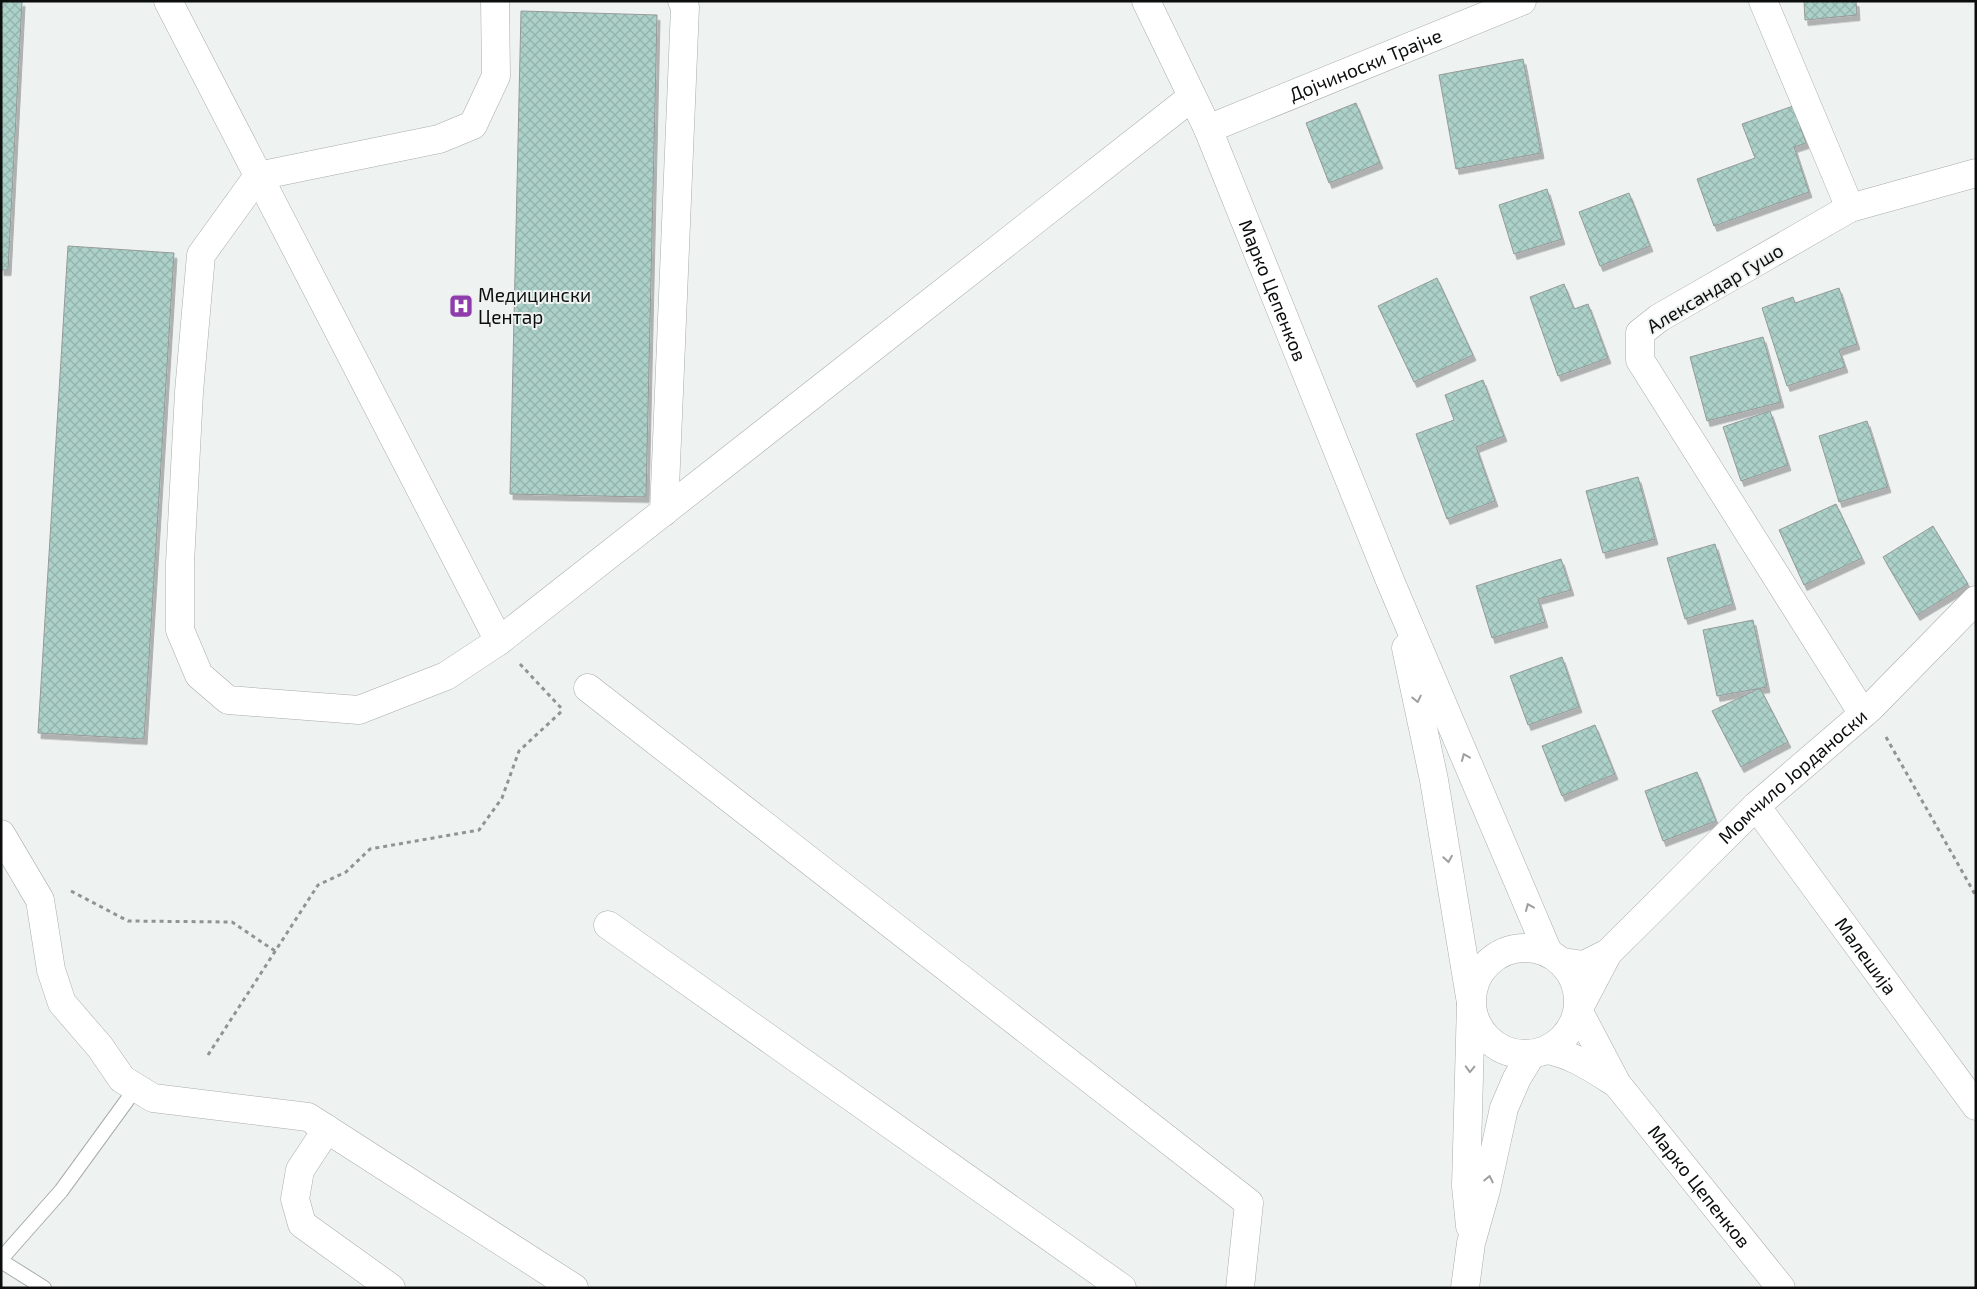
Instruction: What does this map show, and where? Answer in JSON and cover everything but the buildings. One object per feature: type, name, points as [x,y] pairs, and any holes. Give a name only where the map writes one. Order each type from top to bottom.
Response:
[{"type":"street","points":[[168,1],[499,641]]},
{"type":"street","points":[[495,1],[496,76],[473,125],[439,139],[258,176],[201,255],[189,392],[180,563],[180,630],[199,675],[228,700],[359,710],[446,676],[499,641],[1192,97]]},
{"type":"street","points":[[664,512],[685,7],[682,1]]},
{"type":"street","name":"Марко Цепенков","points":[[1146,1],[1208,129],[1391,584]]},
{"type":"street","name":"Дојчиноски Трајче","points":[[1208,129],[1522,1]]},
{"type":"street","points":[[1763,1],[1850,208],[1976,173]]},
{"type":"street","name":"Александар Гушо","points":[[1850,208],[1659,318],[1640,333],[1640,360],[1867,711]]},
{"type":"street","points":[[1391,584],[1555,957],[1573,976],[1579,993],[1578,1010],[1617,1084]]},
{"type":"street","points":[[1391,584],[1434,780],[1475,1020],[1484,1035],[1497,1047],[1513,1054],[1564,1053],[1580,1060],[1617,1084]]},
{"type":"street","name":"Момчило Јорданоски","points":[[1608,953],[1756,806],[1867,711],[1976,600]]},
{"type":"street","points":[[588,688],[1249,1202],[1240,1288]]},
{"type":"street","name":"Малешија","points":[[1756,806],[1976,1106]]},
{"type":"street","points":[[1,834],[40,900],[51,970],[62,1003],[100,1047],[122,1079],[153,1098],[308,1117],[574,1288]]},
{"type":"street","points":[[608,925],[1122,1288]]},
{"type":"street","points":[[1471,1242],[1466,1186],[1471,1003],[1474,984],[1482,968],[1495,956],[1512,948],[1530,947],[1555,957],[1584,965],[1608,953]]},
{"type":"street","points":[[1465,1288],[1471,1242],[1486,1190],[1504,1108],[1517,1078],[1539,1052],[1562,1040],[1573,1027],[1578,1010],[1608,953]]},
{"type":"street","name":"Марко Цепенков","points":[[1617,1084],[1781,1288]]},
{"type":"street","points":[[326,1129],[300,1170],[295,1200],[302,1224],[391,1288]]},
{"type":"lane","points":[[44,1288],[1,1260],[61,1191],[136,1088]]},
{"type":"path","points":[[499,641],[562,711]]},
{"type":"path","points":[[208,1055],[318,885],[346,872],[370,848],[479,830],[502,798],[519,752],[588,688]]},
{"type":"path","points":[[1867,711],[1976,896]]},
{"type":"path","points":[[68,890],[128,921],[232,922],[275,951]]},
{"type":"place","name":"Медицински Центар","points":[[461,306]]}]
